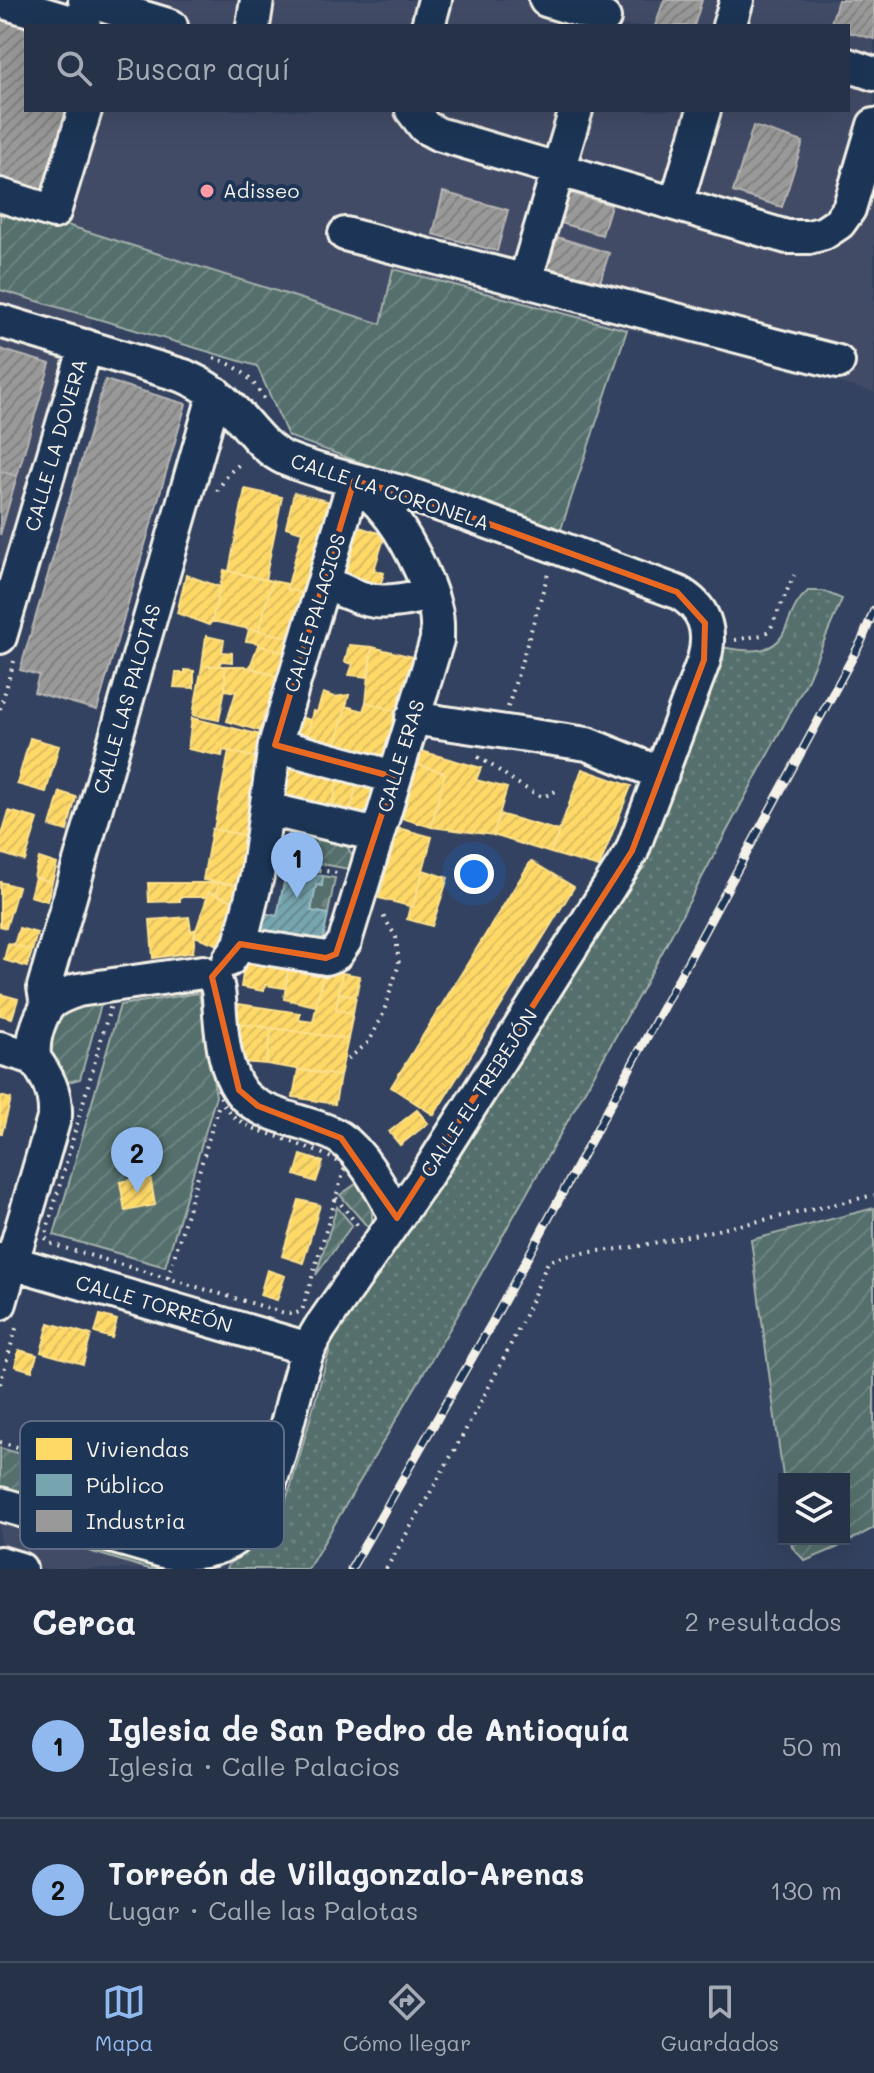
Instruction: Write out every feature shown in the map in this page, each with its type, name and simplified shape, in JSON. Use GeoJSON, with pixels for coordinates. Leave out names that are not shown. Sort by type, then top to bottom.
{"type":"FeatureCollection","features":[{"type":"Feature","properties":{"kind":"street"},"geometry":{"type":"LineString","coordinates":[[85,0],[164,24]]}},
{"type":"Feature","properties":{"kind":"street"},"geometry":{"type":"LineString","coordinates":[[253,24],[257,0]]}},
{"type":"Feature","properties":{"kind":"street"},"geometry":{"type":"LineString","coordinates":[[429,24],[435,0]]}},
{"type":"Feature","properties":{"kind":"street"},"geometry":{"type":"LineString","coordinates":[[546,0],[605,15]]}},
{"type":"Feature","properties":{"kind":"street"},"geometry":{"type":"LineString","coordinates":[[730,24],[737,0]]}},
{"type":"Feature","properties":{"kind":"street"},"geometry":{"type":"LineString","coordinates":[[0,1],[77,24]]}},
{"type":"Feature","properties":{"kind":"street"},"geometry":{"type":"LineString","coordinates":[[850,66],[874,74]]}},
{"type":"Feature","properties":{"kind":"street"},"geometry":{"type":"LineString","coordinates":[[0,195],[54,212],[84,112]]}},
{"type":"Feature","properties":{"kind":"street"},"geometry":{"type":"LineString","coordinates":[[414,112],[425,127],[438,134],[787,237],[824,233],[839,223],[849,209],[874,125]]}},
{"type":"Feature","properties":{"kind":"street"},"geometry":{"type":"LineString","coordinates":[[525,281],[575,112]]}},
{"type":"Feature","properties":{"kind":"street"},"geometry":{"type":"LineString","coordinates":[[676,204],[703,112]]}},
{"type":"Feature","properties":{"kind":"street"},"geometry":{"type":"LineString","coordinates":[[345,234],[838,362]]}},
{"type":"Feature","properties":{"kind":"street","name":"CALLE LA CORONELA"},"geometry":{"type":"LineString","coordinates":[[0,321],[184,376],[215,393],[271,450],[285,458],[412,496],[677,592],[686,597],[705,627]]}},
{"type":"Feature","properties":{"kind":"street","name":"CALLE LA DOVERA"},"geometry":{"type":"LineString","coordinates":[[9,642],[86,346]]}},
{"type":"Feature","properties":{"kind":"street","name":"CALLE LAS PALOTAS"},"geometry":{"type":"LineString","coordinates":[[34,1058],[34,1039],[47,1005],[44,987],[215,393]]}},
{"type":"Feature","properties":{"kind":"street","name":"CALLE ERAS"},"geometry":{"type":"LineString","coordinates":[[240,944],[326,958],[336,954],[345,941],[348,883],[377,835],[437,640],[438,626],[428,589],[395,522],[354,481]]}},
{"type":"Feature","properties":{"kind":"street","name":"CALLE PALACIOS"},"geometry":{"type":"LineString","coordinates":[[212,977],[230,960],[240,944],[257,876],[275,745],[354,481]]}},
{"type":"Feature","properties":{"kind":"street"},"geometry":{"type":"LineString","coordinates":[[335,587],[358,599],[391,602],[417,597]]}},
{"type":"Feature","properties":{"kind":"street","name":"CALLE EL TREBEJÓN"},"geometry":{"type":"LineString","coordinates":[[284,1431],[309,1349],[320,1328],[434,1163],[632,851],[704,660],[705,627]]}},
{"type":"Feature","properties":{"kind":"street"},"geometry":{"type":"LineString","coordinates":[[412,718],[587,744],[662,774]]}},
{"type":"Feature","properties":{"kind":"street"},"geometry":{"type":"LineString","coordinates":[[275,745],[394,777]]}},
{"type":"Feature","properties":{"kind":"street"},"geometry":{"type":"LineString","coordinates":[[267,809],[377,835]]}},
{"type":"Feature","properties":{"kind":"street"},"geometry":{"type":"LineString","coordinates":[[47,1005],[58,997],[78,990],[203,972],[212,977],[218,986],[228,1064],[239,1090],[248,1101],[258,1106],[341,1138],[363,1162],[397,1218]]}},
{"type":"Feature","properties":{"kind":"street"},"geometry":{"type":"LineString","coordinates":[[0,1048],[34,1058],[55,1097],[55,1115],[6,1261],[10,1310]]}},
{"type":"Feature","properties":{"kind":"street","name":"CALLE TORREÓN"},"geometry":{"type":"LineString","coordinates":[[6,1261],[309,1349]]}},
{"type":"Feature","properties":{"kind":"street"},"geometry":{"type":"LineString","coordinates":[[0,1504],[20,1510]]}},
{"type":"Feature","properties":{"kind":"street","name":"CALLE EL TREBEJÓN"},"geometry":{"type":"LineString","coordinates":[[156,1549],[190,1554],[214,1549]]}},
{"type":"Feature","properties":{"kind":"street"},"geometry":{"type":"LineString","coordinates":[[0,1563],[20,1569]]}},
{"type":"Feature","properties":{"kind":"path"},"geometry":{"type":"LineString","coordinates":[[227,362],[254,383],[270,412]]}},
{"type":"Feature","properties":{"kind":"path"},"geometry":{"type":"LineString","coordinates":[[212,498],[229,473],[246,459]]}},
{"type":"Feature","properties":{"kind":"path"},"geometry":{"type":"LineString","coordinates":[[508,707],[551,565]]}},
{"type":"Feature","properties":{"kind":"path"},"geometry":{"type":"LineString","coordinates":[[705,627],[738,641],[762,635],[770,630],[794,575]]}},
{"type":"Feature","properties":{"kind":"path"},"geometry":{"type":"LineString","coordinates":[[0,709],[9,642]]}},
{"type":"Feature","properties":{"kind":"path"},"geometry":{"type":"LineString","coordinates":[[474,755],[523,788],[543,797],[560,789]]}},
{"type":"Feature","properties":{"kind":"path"},"geometry":{"type":"LineString","coordinates":[[284,863],[348,883],[382,914],[396,937],[399,964],[383,1014],[369,1042],[348,1059]]}},
{"type":"Feature","properties":{"kind":"path"},"geometry":{"type":"LineString","coordinates":[[196,989],[200,991],[221,1099],[226,1109],[246,1125],[333,1158],[347,1167],[336,1198],[302,1311],[292,1315],[49,1243],[45,1237],[112,1001],[196,989]]}},
{"type":"Feature","properties":{"kind":"path"},"geometry":{"type":"LineString","coordinates":[[168,1278],[221,1099]]}},
{"type":"Feature","properties":{"kind":"path"},"geometry":{"type":"LineString","coordinates":[[386,1569],[492,1379],[548,1262],[563,1256],[633,1247],[803,1213],[874,1195]]}},
{"type":"Feature","properties":{"kind":"path"},"geometry":{"type":"LineString","coordinates":[[336,1198],[364,1232]]}},
{"type":"Feature","properties":{"kind":"path"},"geometry":{"type":"LineString","coordinates":[[0,1384],[10,1310]]}},
{"type":"Feature","properties":{"kind":"path"},"geometry":{"type":"LineString","coordinates":[[0,1442],[20,1448]]}},
{"type":"Feature","properties":{"kind":"highlighted area"},"geometry":{"type":"Polygon","coordinates":[[[354,481],[412,496],[677,592],[705,623],[704,660],[632,851],[397,1218],[341,1138],[258,1106],[239,1090],[212,977],[240,944],[326,958],[336,954],[394,777],[275,745],[354,481]]]}},
{"type":"Feature","properties":{"kind":"shaded area","name":"Adisseo"},"geometry":{"type":"Polygon","coordinates":[[[0,0],[874,0],[874,392],[394,269],[382,325],[110,239],[86,346],[0,637],[0,0]]]}},
{"type":"Feature","properties":{"kind":"shaded area"},"geometry":{"type":"Polygon","coordinates":[[[0,1504],[20,1510],[20,1549],[157,1549],[219,1569],[0,1569],[0,1504]]]}},
{"type":"Feature","properties":{"kind":"green space"},"geometry":{"type":"Polygon","coordinates":[[[0,204],[381,324],[393,269],[627,330],[559,535],[288,436],[257,366],[0,290],[0,204]]]}},
{"type":"Feature","properties":{"kind":"green space"},"geometry":{"type":"Polygon","coordinates":[[[808,591],[823,591],[842,599],[806,683],[643,988],[456,1318],[308,1569],[227,1569],[228,1565],[251,1549],[284,1549],[284,1504],[333,1338],[468,1138],[722,647],[758,650],[774,645],[808,591]]]}},
{"type":"Feature","properties":{"kind":"green space"},"geometry":{"type":"Polygon","coordinates":[[[291,833],[347,846],[352,855],[349,869],[285,857],[286,851],[279,849],[280,842],[291,833]]]}},
{"type":"Feature","properties":{"kind":"green space"},"geometry":{"type":"Polygon","coordinates":[[[323,876],[335,878],[328,914],[311,911],[316,885],[321,885],[323,876]]]}},
{"type":"Feature","properties":{"kind":"green space"},"geometry":{"type":"Polygon","coordinates":[[[199,993],[216,1096],[165,1267],[54,1235],[120,1005],[199,993]]]}},
{"type":"Feature","properties":{"kind":"green space"},"geometry":{"type":"Polygon","coordinates":[[[102,1001],[80,1079],[60,1084],[49,1053],[50,1036],[58,1018],[65,1006],[102,1001]]]}},
{"type":"Feature","properties":{"kind":"green space"},"geometry":{"type":"Polygon","coordinates":[[[363,1179],[372,1201],[372,1232],[340,1195],[363,1179]]]}},
{"type":"Feature","properties":{"kind":"green space"},"geometry":{"type":"Polygon","coordinates":[[[337,1207],[352,1225],[316,1275],[337,1207]]]}},
{"type":"Feature","properties":{"kind":"green space"},"geometry":{"type":"Polygon","coordinates":[[[874,1208],[874,1528],[850,1541],[850,1473],[783,1473],[751,1240],[874,1208]]]}},
{"type":"Feature","properties":{"kind":"green space"},"geometry":{"type":"Polygon","coordinates":[[[0,1448],[20,1454],[20,1495],[0,1489],[0,1448]]]}},
{"type":"Feature","properties":{"kind":"green space"},"geometry":{"type":"Polygon","coordinates":[[[792,1545],[842,1545],[805,1561],[792,1545]]]}},
{"type":"Feature","properties":{"kind":"green space"},"geometry":{"type":"Polygon","coordinates":[[[82,1549],[111,1549],[186,1569],[149,1569],[82,1549]]]}},
{"type":"Feature","properties":{"kind":"building: Viviendas"},"geometry":{"type":"Polygon","coordinates":[[[245,489],[282,497],[265,580],[229,571],[245,489]]]}},
{"type":"Feature","properties":{"kind":"building: Viviendas"},"geometry":{"type":"Polygon","coordinates":[[[294,493],[335,503],[310,595],[287,589],[302,532],[286,527],[294,493]]]}},
{"type":"Feature","properties":{"kind":"building: Viviendas"},"geometry":{"type":"Polygon","coordinates":[[[359,527],[385,535],[374,570],[384,573],[377,595],[341,584],[359,527]]]}},
{"type":"Feature","properties":{"kind":"building: Viviendas"},"geometry":{"type":"Polygon","coordinates":[[[224,570],[272,581],[259,631],[212,621],[224,570]]]}},
{"type":"Feature","properties":{"kind":"building: Viviendas"},"geometry":{"type":"Polygon","coordinates":[[[186,575],[220,587],[209,625],[177,613],[186,575]]]}},
{"type":"Feature","properties":{"kind":"building: Viviendas"},"geometry":{"type":"Polygon","coordinates":[[[272,581],[288,584],[287,589],[310,595],[298,639],[259,631],[272,581]]]}},
{"type":"Feature","properties":{"kind":"building: Viviendas"},"geometry":{"type":"Polygon","coordinates":[[[249,629],[298,639],[293,655],[246,641],[249,629]]]}},
{"type":"Feature","properties":{"kind":"building: Viviendas"},"geometry":{"type":"Polygon","coordinates":[[[206,636],[224,640],[222,652],[232,653],[232,662],[221,661],[219,666],[202,666],[206,636]]]}},
{"type":"Feature","properties":{"kind":"building: Viviendas"},"geometry":{"type":"Polygon","coordinates":[[[258,645],[293,655],[286,679],[250,667],[258,645]]]}},
{"type":"Feature","properties":{"kind":"building: Viviendas"},"geometry":{"type":"Polygon","coordinates":[[[349,645],[372,647],[367,677],[349,675],[353,664],[345,662],[349,645]]]}},
{"type":"Feature","properties":{"kind":"building: Viviendas"},"geometry":{"type":"Polygon","coordinates":[[[372,647],[413,657],[399,712],[366,702],[372,647]]]}},
{"type":"Feature","properties":{"kind":"building: Viviendas"},"geometry":{"type":"Polygon","coordinates":[[[202,666],[225,666],[225,689],[219,720],[193,715],[202,666]]]}},
{"type":"Feature","properties":{"kind":"building: Viviendas"},"geometry":{"type":"Polygon","coordinates":[[[225,666],[244,666],[286,679],[270,734],[227,721],[236,692],[225,690],[225,666]]]}},
{"type":"Feature","properties":{"kind":"building: Viviendas"},"geometry":{"type":"Polygon","coordinates":[[[185,670],[194,671],[194,688],[174,687],[176,673],[185,673],[185,670]]]}},
{"type":"Feature","properties":{"kind":"building: Viviendas"},"geometry":{"type":"Polygon","coordinates":[[[323,693],[334,697],[349,695],[334,751],[305,742],[313,711],[317,712],[323,693]]]}},
{"type":"Feature","properties":{"kind":"building: Viviendas"},"geometry":{"type":"Polygon","coordinates":[[[366,702],[399,712],[384,760],[334,751],[346,706],[363,711],[366,702]]]}},
{"type":"Feature","properties":{"kind":"building: Viviendas"},"geometry":{"type":"Polygon","coordinates":[[[291,715],[311,720],[305,742],[285,736],[291,715]]]}},
{"type":"Feature","properties":{"kind":"building: Viviendas"},"geometry":{"type":"Polygon","coordinates":[[[192,718],[269,737],[265,760],[223,750],[222,756],[188,749],[192,718]]]}},
{"type":"Feature","properties":{"kind":"building: Viviendas"},"geometry":{"type":"Polygon","coordinates":[[[30,738],[59,746],[46,792],[17,784],[30,738]]]}},
{"type":"Feature","properties":{"kind":"building: Viviendas"},"geometry":{"type":"Polygon","coordinates":[[[229,751],[265,760],[254,837],[214,829],[229,751]]]}},
{"type":"Feature","properties":{"kind":"building: Viviendas"},"geometry":{"type":"Polygon","coordinates":[[[421,751],[481,768],[476,780],[507,788],[493,835],[431,827],[445,773],[416,764],[421,751]]]}},
{"type":"Feature","properties":{"kind":"building: Viviendas"},"geometry":{"type":"Polygon","coordinates":[[[290,763],[339,775],[331,812],[282,800],[290,763]]]}},
{"type":"Feature","properties":{"kind":"building: Viviendas"},"geometry":{"type":"Polygon","coordinates":[[[416,764],[445,773],[431,827],[402,818],[416,764]]]}},
{"type":"Feature","properties":{"kind":"building: Viviendas"},"geometry":{"type":"Polygon","coordinates":[[[582,769],[631,786],[599,867],[551,853],[582,769]]]}},
{"type":"Feature","properties":{"kind":"building: Viviendas"},"geometry":{"type":"Polygon","coordinates":[[[339,775],[358,779],[349,816],[331,812],[339,775]]]}},
{"type":"Feature","properties":{"kind":"building: Viviendas"},"geometry":{"type":"Polygon","coordinates":[[[358,779],[374,783],[364,820],[349,816],[358,779]]]}},
{"type":"Feature","properties":{"kind":"building: Viviendas"},"geometry":{"type":"Polygon","coordinates":[[[60,792],[76,797],[67,831],[50,826],[60,792]]]}},
{"type":"Feature","properties":{"kind":"building: Viviendas"},"geometry":{"type":"Polygon","coordinates":[[[9,811],[38,819],[25,861],[0,853],[0,841],[9,811]]]}},
{"type":"Feature","properties":{"kind":"building: Viviendas"},"geometry":{"type":"Polygon","coordinates":[[[499,814],[559,831],[551,853],[493,835],[499,814]]]}},
{"type":"Feature","properties":{"kind":"building: Viviendas"},"geometry":{"type":"Polygon","coordinates":[[[398,828],[432,837],[413,907],[379,898],[398,828]]]}},
{"type":"Feature","properties":{"kind":"building: Viviendas"},"geometry":{"type":"Polygon","coordinates":[[[212,829],[254,837],[246,886],[203,880],[212,829]]]}},
{"type":"Feature","properties":{"kind":"building: Viviendas"},"geometry":{"type":"Polygon","coordinates":[[[39,858],[57,864],[52,882],[34,877],[39,858]]]}},
{"type":"Feature","properties":{"kind":"building: Viviendas"},"geometry":{"type":"Polygon","coordinates":[[[531,861],[574,887],[434,1115],[391,1087],[531,861]]]}},
{"type":"Feature","properties":{"kind":"building: Viviendas"},"geometry":{"type":"Polygon","coordinates":[[[423,870],[448,878],[432,926],[407,919],[423,870]]]}},
{"type":"Feature","properties":{"kind":"building: Viviendas"},"geometry":{"type":"Polygon","coordinates":[[[35,877],[52,882],[47,901],[30,896],[35,877]]]}},
{"type":"Feature","properties":{"kind":"building: Viviendas"},"geometry":{"type":"Polygon","coordinates":[[[0,882],[18,887],[6,928],[0,926],[0,882]]]}},
{"type":"Feature","properties":{"kind":"building: Viviendas"},"geometry":{"type":"Polygon","coordinates":[[[148,883],[219,883],[216,895],[209,892],[207,897],[149,902],[148,883]]]}},
{"type":"Feature","properties":{"kind":"building: Viviendas"},"geometry":{"type":"Polygon","coordinates":[[[219,883],[246,886],[240,903],[216,895],[219,883]]]}},
{"type":"Feature","properties":{"kind":"building: Viviendas"},"geometry":{"type":"Polygon","coordinates":[[[209,892],[240,903],[224,947],[194,936],[209,892]]]}},
{"type":"Feature","properties":{"kind":"building: Viviendas"},"geometry":{"type":"Polygon","coordinates":[[[189,917],[191,931],[196,929],[193,952],[153,958],[150,920],[189,917]]]}},
{"type":"Feature","properties":{"kind":"building: Viviendas"},"geometry":{"type":"Polygon","coordinates":[[[19,928],[37,933],[32,951],[14,945],[19,928]]]}},
{"type":"Feature","properties":{"kind":"building: Viviendas"},"geometry":{"type":"Polygon","coordinates":[[[8,943],[32,951],[27,967],[4,960],[8,943]]]}},
{"type":"Feature","properties":{"kind":"building: Viviendas"},"geometry":{"type":"Polygon","coordinates":[[[246,955],[289,964],[285,988],[265,985],[264,991],[241,987],[246,955]]]}},
{"type":"Feature","properties":{"kind":"building: Viviendas"},"geometry":{"type":"Polygon","coordinates":[[[289,964],[324,970],[316,1006],[284,999],[289,964]]]}},
{"type":"Feature","properties":{"kind":"building: Viviendas"},"geometry":{"type":"Polygon","coordinates":[[[324,970],[342,973],[336,1010],[353,1013],[348,1039],[236,1023],[238,1004],[300,1013],[299,1020],[313,1022],[324,970]]]}},
{"type":"Feature","properties":{"kind":"building: Viviendas"},"geometry":{"type":"Polygon","coordinates":[[[342,973],[360,976],[356,996],[339,993],[342,973]]]}},
{"type":"Feature","properties":{"kind":"building: Viviendas"},"geometry":{"type":"Polygon","coordinates":[[[339,993],[356,996],[353,1013],[336,1010],[339,993]]]}},
{"type":"Feature","properties":{"kind":"building: Viviendas"},"geometry":{"type":"Polygon","coordinates":[[[0,994],[18,999],[12,1018],[0,1015],[0,994]]]}},
{"type":"Feature","properties":{"kind":"building: Viviendas"},"geometry":{"type":"Polygon","coordinates":[[[236,1023],[272,1028],[266,1064],[242,1062],[236,1023]]]}},
{"type":"Feature","properties":{"kind":"building: Viviendas"},"geometry":{"type":"Polygon","coordinates":[[[272,1028],[348,1039],[340,1076],[266,1064],[272,1028]]]}},
{"type":"Feature","properties":{"kind":"building: Viviendas"},"geometry":{"type":"Polygon","coordinates":[[[298,1070],[340,1076],[335,1104],[293,1097],[298,1070]]]}},
{"type":"Feature","properties":{"kind":"building: Viviendas"},"geometry":{"type":"Polygon","coordinates":[[[0,1096],[11,1099],[2,1133],[0,1133],[0,1096]]]}},
{"type":"Feature","properties":{"kind":"building: Viviendas"},"geometry":{"type":"Polygon","coordinates":[[[417,1110],[428,1123],[400,1145],[389,1132],[417,1110]]]}},
{"type":"Feature","properties":{"kind":"building: Viviendas"},"geometry":{"type":"Polygon","coordinates":[[[301,1155],[323,1162],[316,1182],[295,1175],[301,1155]]]}},
{"type":"Feature","properties":{"kind":"building: Viviendas"},"geometry":{"type":"Polygon","coordinates":[[[150,1176],[155,1205],[125,1211],[120,1182],[150,1176]]]}},
{"type":"Feature","properties":{"kind":"building: Viviendas"},"geometry":{"type":"Polygon","coordinates":[[[299,1200],[320,1205],[303,1263],[282,1256],[299,1200]]]}},
{"type":"Feature","properties":{"kind":"building: Viviendas"},"geometry":{"type":"Polygon","coordinates":[[[267,1270],[285,1276],[277,1300],[260,1295],[267,1270]]]}},
{"type":"Feature","properties":{"kind":"building: Viviendas"},"geometry":{"type":"Polygon","coordinates":[[[100,1315],[117,1320],[112,1338],[95,1333],[100,1315]]]}},
{"type":"Feature","properties":{"kind":"building: Viviendas"},"geometry":{"type":"Polygon","coordinates":[[[49,1323],[91,1335],[83,1364],[41,1352],[49,1323]]]}},
{"type":"Feature","properties":{"kind":"building: Viviendas"},"geometry":{"type":"Polygon","coordinates":[[[19,1350],[37,1355],[32,1371],[15,1366],[19,1350]]]}},
{"type":"Feature","properties":{"kind":"building: Público"},"geometry":{"type":"Polygon","coordinates":[[[287,868],[323,876],[322,886],[316,885],[311,911],[328,914],[322,945],[255,933],[260,912],[277,916],[287,868]]]}},
{"type":"Feature","properties":{"kind":"building: Industria"},"geometry":{"type":"Polygon","coordinates":[[[664,0],[702,0],[695,24],[656,24],[664,0]]]}},
{"type":"Feature","properties":{"kind":"building: Industria"},"geometry":{"type":"Polygon","coordinates":[[[838,0],[874,0],[874,39],[850,33],[850,24],[831,24],[838,0]]]}},
{"type":"Feature","properties":{"kind":"building: Industria"},"geometry":{"type":"Polygon","coordinates":[[[0,13],[34,24],[24,24],[24,112],[69,112],[42,199],[0,186],[0,13]]]}},
{"type":"Feature","properties":{"kind":"building: Industria"},"geometry":{"type":"Polygon","coordinates":[[[753,126],[803,142],[782,207],[733,192],[753,126]]]}},
{"type":"Feature","properties":{"kind":"building: Industria"},"geometry":{"type":"Polygon","coordinates":[[[443,192],[508,210],[497,251],[433,234],[443,192]]]}},
{"type":"Feature","properties":{"kind":"building: Industria"},"geometry":{"type":"Polygon","coordinates":[[[569,193],[611,205],[602,235],[561,223],[569,193]]]}},
{"type":"Feature","properties":{"kind":"building: Industria"},"geometry":{"type":"Polygon","coordinates":[[[557,237],[609,253],[600,282],[548,268],[557,237]]]}},
{"type":"Feature","properties":{"kind":"building: Industria"},"geometry":{"type":"Polygon","coordinates":[[[0,349],[50,364],[17,476],[0,471],[0,349]]]}},
{"type":"Feature","properties":{"kind":"building: Industria"},"geometry":{"type":"Polygon","coordinates":[[[105,380],[186,404],[97,710],[34,692],[39,675],[20,670],[105,380]]]}},
{"type":"Feature","properties":{"kind":"building: Industria"},"geometry":{"type":"Polygon","coordinates":[[[0,471],[17,476],[0,535],[0,471]]]}},
{"type":"Feature","properties":{"kind":"railway"},"geometry":{"type":"LineString","coordinates":[[351,1569],[492,1323],[862,640],[874,610]]}},
{"type":"Feature","properties":{"kind":"place","name":"Adisseo"},"geometry":{"type":"Point","coordinates":[207,191]}},
{"type":"Feature","properties":{"kind":"place","name":"Iglesia de San Pedro de Antioquía"},"geometry":{"type":"Point","coordinates":[297,898]}},
{"type":"Feature","properties":{"kind":"place","name":"Torreón de Villagonzalo-Arenas"},"geometry":{"type":"Point","coordinates":[137,1193]}}]}
